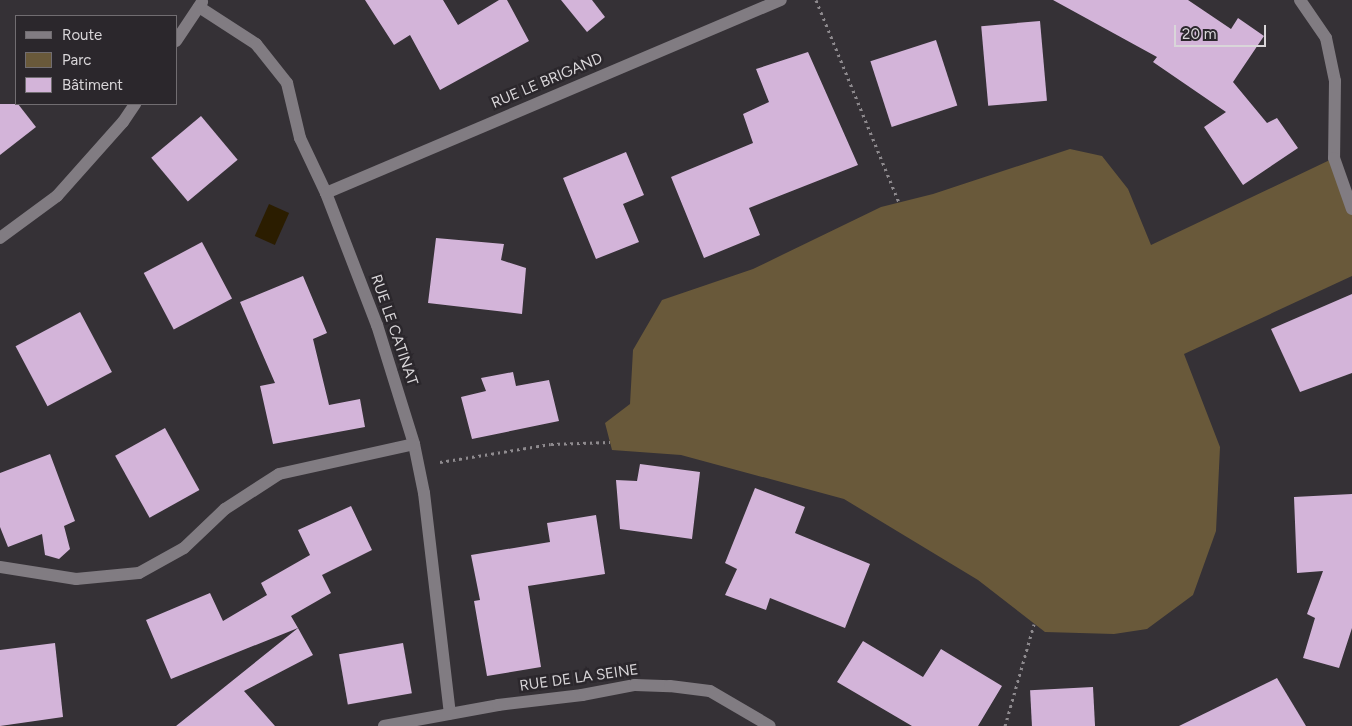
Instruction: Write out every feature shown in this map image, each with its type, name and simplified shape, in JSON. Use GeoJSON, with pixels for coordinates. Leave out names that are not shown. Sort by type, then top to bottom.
{"type":"FeatureCollection","features":[{"type":"Feature","properties":{"kind":"street","name":"RUE LE BRIGAND"},"geometry":{"type":"LineString","coordinates":[[326,193],[781,0]]}},
{"type":"Feature","properties":{"kind":"street"},"geometry":{"type":"LineString","coordinates":[[1300,0],[1326,38],[1335,81],[1334,158],[1352,209]]}},
{"type":"Feature","properties":{"kind":"street","name":"RUE LE CATINAT"},"geometry":{"type":"LineString","coordinates":[[201,3],[256,44],[287,83],[300,138],[326,193],[377,325],[419,466],[424,493],[450,713]]}},
{"type":"Feature","properties":{"kind":"street"},"geometry":{"type":"LineString","coordinates":[[178,38],[201,3]]}},
{"type":"Feature","properties":{"kind":"street"},"geometry":{"type":"LineString","coordinates":[[0,238],[57,196],[122,122],[134,105]]}},
{"type":"Feature","properties":{"kind":"street"},"geometry":{"type":"LineString","coordinates":[[0,567],[76,579],[138,573],[184,548],[225,509],[278,474],[414,444]]}},
{"type":"Feature","properties":{"kind":"street","name":"RUE DE LA SEINE"},"geometry":{"type":"LineString","coordinates":[[384,726],[450,713],[582,695],[634,685],[670,686],[710,692],[770,726]]}},
{"type":"Feature","properties":{"kind":"path"},"geometry":{"type":"LineString","coordinates":[[816,0],[899,202]]}},
{"type":"Feature","properties":{"kind":"path"},"geometry":{"type":"LineString","coordinates":[[419,466],[551,444],[610,442]]}},
{"type":"Feature","properties":{"kind":"path"},"geometry":{"type":"LineString","coordinates":[[1005,726],[1034,624]]}},
{"type":"Feature","properties":{"kind":"green space"},"geometry":{"type":"Polygon","coordinates":[[[1070,149],[1102,156],[1128,189],[1151,245],[1334,158],[1352,209],[1352,276],[1184,354],[1220,447],[1216,531],[1193,595],[1147,629],[1114,634],[1045,632],[978,580],[844,499],[681,455],[612,450],[605,423],[630,404],[633,350],[662,300],[753,269],[881,207],[933,194],[1070,149]]]}},
{"type":"Feature","properties":{"kind":"shaded area"},"geometry":{"type":"Polygon","coordinates":[[[269,204],[289,213],[275,245],[255,236],[269,204]]]}},
{"type":"Feature","properties":{"kind":"building"},"geometry":{"type":"Polygon","coordinates":[[[365,0],[443,0],[458,25],[499,0],[507,0],[529,41],[440,90],[410,35],[394,45],[365,0]]]}},
{"type":"Feature","properties":{"kind":"building"},"geometry":{"type":"Polygon","coordinates":[[[561,0],[592,0],[605,17],[587,32],[561,0]]]}},
{"type":"Feature","properties":{"kind":"building"},"geometry":{"type":"Polygon","coordinates":[[[1053,0],[1188,0],[1231,29],[1238,18],[1264,36],[1233,82],[1267,123],[1277,118],[1298,148],[1243,185],[1204,127],[1226,112],[1153,62],[1157,57],[1053,0]]]}},
{"type":"Feature","properties":{"kind":"building"},"geometry":{"type":"Polygon","coordinates":[[[1040,21],[1047,101],[988,106],[981,26],[1040,21]]]}},
{"type":"Feature","properties":{"kind":"building"},"geometry":{"type":"Polygon","coordinates":[[[936,40],[957,106],[892,127],[870,61],[936,40]]]}},
{"type":"Feature","properties":{"kind":"building"},"geometry":{"type":"Polygon","coordinates":[[[808,52],[858,165],[749,208],[760,235],[704,258],[671,177],[753,143],[743,114],[769,102],[756,69],[808,52]]]}},
{"type":"Feature","properties":{"kind":"building"},"geometry":{"type":"Polygon","coordinates":[[[0,104],[19,105],[36,127],[0,155],[0,104]]]}},
{"type":"Feature","properties":{"kind":"building"},"geometry":{"type":"Polygon","coordinates":[[[201,116],[238,160],[188,201],[151,158],[201,116]]]}},
{"type":"Feature","properties":{"kind":"building"},"geometry":{"type":"Polygon","coordinates":[[[626,152],[644,195],[623,204],[639,242],[596,259],[563,178],[626,152]]]}},
{"type":"Feature","properties":{"kind":"building"},"geometry":{"type":"Polygon","coordinates":[[[436,238],[504,244],[501,260],[526,268],[522,314],[428,303],[436,238]]]}},
{"type":"Feature","properties":{"kind":"building"},"geometry":{"type":"Polygon","coordinates":[[[202,242],[232,299],[174,329],[144,273],[202,242]]]}},
{"type":"Feature","properties":{"kind":"building"},"geometry":{"type":"Polygon","coordinates":[[[303,276],[327,333],[313,339],[329,405],[360,399],[365,427],[273,444],[260,386],[275,383],[240,302],[303,276]]]}},
{"type":"Feature","properties":{"kind":"building"},"geometry":{"type":"Polygon","coordinates":[[[1352,294],[1352,373],[1300,392],[1271,329],[1352,294]]]}},
{"type":"Feature","properties":{"kind":"building"},"geometry":{"type":"Polygon","coordinates":[[[80,312],[112,372],[47,406],[16,346],[80,312]]]}},
{"type":"Feature","properties":{"kind":"building"},"geometry":{"type":"Polygon","coordinates":[[[513,372],[516,386],[549,380],[559,421],[472,439],[461,397],[486,391],[481,378],[513,372]]]}},
{"type":"Feature","properties":{"kind":"building"},"geometry":{"type":"Polygon","coordinates":[[[165,428],[199,490],[150,518],[115,456],[165,428]]]}},
{"type":"Feature","properties":{"kind":"building"},"geometry":{"type":"Polygon","coordinates":[[[50,454],[75,521],[64,526],[70,549],[59,559],[45,555],[42,534],[8,547],[0,527],[0,473],[50,454]]]}},
{"type":"Feature","properties":{"kind":"building"},"geometry":{"type":"Polygon","coordinates":[[[640,464],[700,472],[692,539],[620,529],[616,480],[637,481],[640,464]]]}},
{"type":"Feature","properties":{"kind":"building"},"geometry":{"type":"Polygon","coordinates":[[[755,488],[805,507],[795,533],[870,564],[845,628],[770,598],[766,610],[725,595],[737,569],[725,563],[755,488]]]}},
{"type":"Feature","properties":{"kind":"building"},"geometry":{"type":"Polygon","coordinates":[[[1352,494],[1352,628],[1339,668],[1303,658],[1315,618],[1307,614],[1323,571],[1297,573],[1294,497],[1352,494]]]}},
{"type":"Feature","properties":{"kind":"building"},"geometry":{"type":"Polygon","coordinates":[[[351,506],[372,550],[322,575],[331,593],[291,616],[298,628],[171,679],[146,620],[210,593],[223,621],[267,595],[261,583],[310,555],[298,530],[351,506]]]}},
{"type":"Feature","properties":{"kind":"building"},"geometry":{"type":"Polygon","coordinates":[[[596,515],[605,574],[528,586],[541,667],[487,676],[474,601],[480,600],[471,555],[550,542],[547,523],[596,515]]]}},
{"type":"Feature","properties":{"kind":"building"},"geometry":{"type":"Polygon","coordinates":[[[298,628],[313,655],[244,691],[275,726],[176,726],[298,628]]]}},
{"type":"Feature","properties":{"kind":"building"},"geometry":{"type":"Polygon","coordinates":[[[863,641],[923,677],[941,649],[1002,686],[978,726],[912,726],[837,682],[863,641]]]}},
{"type":"Feature","properties":{"kind":"building"},"geometry":{"type":"Polygon","coordinates":[[[55,643],[63,717],[0,726],[0,650],[55,643]]]}},
{"type":"Feature","properties":{"kind":"building"},"geometry":{"type":"Polygon","coordinates":[[[403,643],[412,693],[348,705],[339,654],[403,643]]]}},
{"type":"Feature","properties":{"kind":"building"},"geometry":{"type":"Polygon","coordinates":[[[1277,678],[1306,726],[1179,726],[1277,678]]]}},
{"type":"Feature","properties":{"kind":"building"},"geometry":{"type":"Polygon","coordinates":[[[1093,687],[1095,726],[1032,726],[1030,690],[1093,687]]]}}]}
